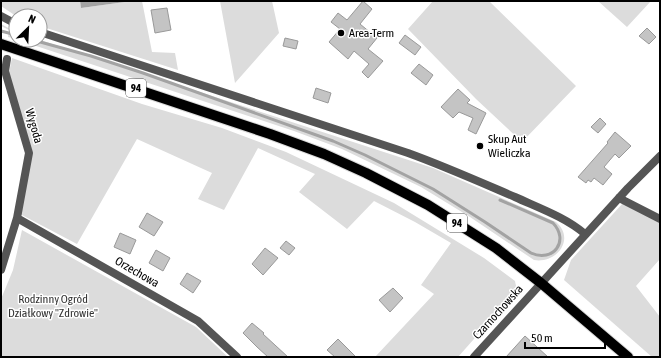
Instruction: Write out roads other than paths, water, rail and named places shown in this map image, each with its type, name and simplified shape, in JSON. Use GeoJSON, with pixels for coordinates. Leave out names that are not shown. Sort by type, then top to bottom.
{"type":"FeatureCollection","features":[{"type":"Feature","properties":{"kind":"main road","name":"94"},"geometry":{"type":"LineString","coordinates":[[1,44],[263,131],[366,172],[428,205],[496,248],[541,283],[628,357]]}},
{"type":"Feature","properties":{"kind":"street"},"geometry":{"type":"LineString","coordinates":[[48,35],[358,136],[450,169],[561,218],[585,234]]}},
{"type":"Feature","properties":{"kind":"street","name":"Wygoda"},"geometry":{"type":"LineString","coordinates":[[1,270],[14,233],[29,153],[5,71],[7,59]]}},
{"type":"Feature","properties":{"kind":"street","name":"Czarnochowska"},"geometry":{"type":"LineString","coordinates":[[474,357],[585,234],[660,156]]}},
{"type":"Feature","properties":{"kind":"street"},"geometry":{"type":"LineString","coordinates":[[619,198],[660,219]]}},
{"type":"Feature","properties":{"kind":"street","name":"Orzechowa"},"geometry":{"type":"LineString","coordinates":[[17,218],[198,321],[237,357]]}},
{"type":"Feature","properties":{"kind":"waterway"},"geometry":{"type":"LineString","coordinates":[[1,31],[8,33]]}},
{"type":"Feature","properties":{"kind":"waterway"},"geometry":{"type":"LineString","coordinates":[[48,44],[143,73],[333,141],[365,155],[433,189],[531,253],[546,255],[552,253],[557,248],[560,237],[558,230],[553,223],[500,200]]}},
{"type":"Feature","properties":{"kind":"place","name":"Area-Term"},"geometry":{"type":"Point","coordinates":[341,33]}},
{"type":"Feature","properties":{"kind":"place","name":"Skup Aut Wieliczka"},"geometry":{"type":"Point","coordinates":[480,146]}},
{"type":"Feature","properties":{"kind":"park label","name":"Rodzinny Ogród Działkowy \"Zdrowie\""},"geometry":{"type":"Point","coordinates":[53,306]}}]}
